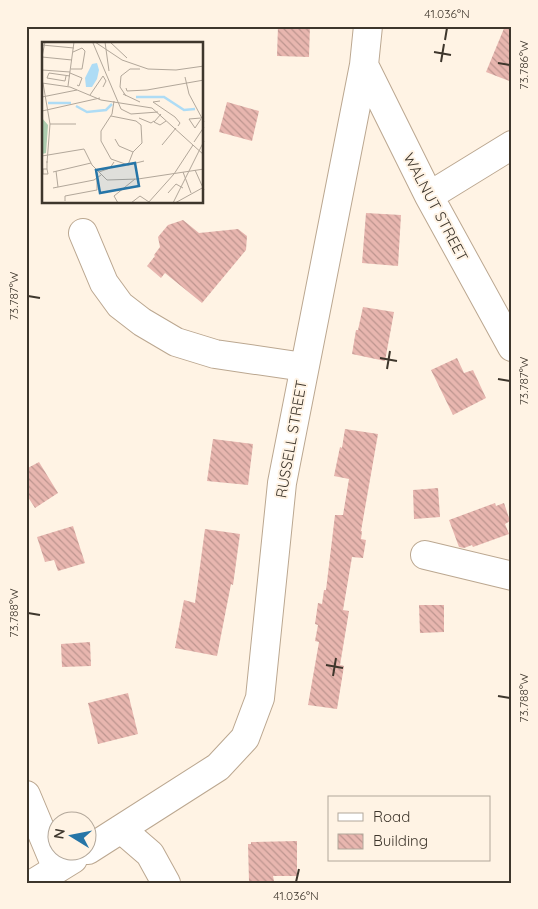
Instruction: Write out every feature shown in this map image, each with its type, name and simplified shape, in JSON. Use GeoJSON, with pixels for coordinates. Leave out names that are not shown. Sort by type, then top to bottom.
{"type":"FeatureCollection","features":[{"type":"Feature","properties":{"kind":"street","name":"RUSSELL STREET"},"geometry":{"type":"LineString","coordinates":[[98,843],[218,767],[245,738],[260,698],[282,483],[364,65],[368,26]]}},
{"type":"Feature","properties":{"kind":"street","name":"WALNUT STREET"},"geometry":{"type":"LineString","coordinates":[[364,65],[429,196],[512,347]]}},
{"type":"Feature","properties":{"kind":"street"},"geometry":{"type":"LineString","coordinates":[[429,196],[512,145]]}},
{"type":"Feature","properties":{"kind":"street"},"geometry":{"type":"LineString","coordinates":[[83,233],[104,283],[120,305],[142,322],[176,342],[215,354],[304,367]]}},
{"type":"Feature","properties":{"kind":"street"},"geometry":{"type":"LineString","coordinates":[[425,555],[512,576]]}},
{"type":"Feature","properties":{"kind":"street"},"geometry":{"type":"LineString","coordinates":[[26,795],[57,869]]}},
{"type":"Feature","properties":{"kind":"street"},"geometry":{"type":"LineString","coordinates":[[120,829],[150,854],[166,883]]}},
{"type":"Feature","properties":{"kind":"street","name":"RUSSELL STREET"},"geometry":{"type":"LineString","coordinates":[[34,883],[68,862]]}},
{"type":"Feature","properties":{"kind":"building"},"geometry":{"type":"Polygon","coordinates":[[[278,26],[310,26],[309,57],[277,56],[278,26]]]}},
{"type":"Feature","properties":{"kind":"building"},"geometry":{"type":"Polygon","coordinates":[[[505,26],[512,26],[512,82],[486,72],[505,26]]]}},
{"type":"Feature","properties":{"kind":"building"},"geometry":{"type":"Polygon","coordinates":[[[227,102],[259,111],[252,141],[219,132],[227,102]]]}},
{"type":"Feature","properties":{"kind":"building"},"geometry":{"type":"Polygon","coordinates":[[[366,213],[401,215],[398,266],[362,263],[366,213]]]}},
{"type":"Feature","properties":{"kind":"building"},"geometry":{"type":"Polygon","coordinates":[[[183,220],[199,233],[238,229],[247,236],[246,250],[202,303],[165,273],[161,278],[147,266],[160,247],[158,237],[168,225],[183,220]]]}},
{"type":"Feature","properties":{"kind":"building"},"geometry":{"type":"Polygon","coordinates":[[[363,307],[394,312],[385,361],[352,354],[356,330],[358,330],[363,307]]]}},
{"type":"Feature","properties":{"kind":"building"},"geometry":{"type":"Polygon","coordinates":[[[457,358],[464,373],[473,370],[486,398],[453,415],[431,370],[457,358]]]}},
{"type":"Feature","properties":{"kind":"building"},"geometry":{"type":"Polygon","coordinates":[[[345,429],[378,434],[361,531],[361,539],[366,540],[363,558],[352,557],[343,610],[349,611],[340,665],[344,666],[337,709],[308,705],[319,642],[315,641],[318,625],[315,624],[318,603],[322,604],[324,590],[326,590],[335,515],[343,515],[349,479],[334,476],[345,429]]]}},
{"type":"Feature","properties":{"kind":"building"},"geometry":{"type":"Polygon","coordinates":[[[213,439],[253,444],[248,485],[207,481],[213,439]]]}},
{"type":"Feature","properties":{"kind":"building"},"geometry":{"type":"Polygon","coordinates":[[[39,462],[58,493],[35,508],[26,494],[26,469],[39,462]]]}},
{"type":"Feature","properties":{"kind":"building"},"geometry":{"type":"Polygon","coordinates":[[[438,488],[440,517],[414,519],[413,490],[438,488]]]}},
{"type":"Feature","properties":{"kind":"building"},"geometry":{"type":"Polygon","coordinates":[[[495,503],[496,506],[504,503],[510,521],[505,524],[509,534],[473,547],[472,545],[464,548],[459,547],[449,520],[495,503]]]}},
{"type":"Feature","properties":{"kind":"building"},"geometry":{"type":"Polygon","coordinates":[[[73,526],[85,563],[58,571],[54,560],[45,562],[37,537],[73,526]]]}},
{"type":"Feature","properties":{"kind":"building"},"geometry":{"type":"Polygon","coordinates":[[[205,529],[240,534],[233,585],[231,584],[217,656],[175,648],[184,600],[195,603],[205,529]]]}},
{"type":"Feature","properties":{"kind":"building"},"geometry":{"type":"Polygon","coordinates":[[[419,605],[444,605],[444,632],[420,633],[419,605]]]}},
{"type":"Feature","properties":{"kind":"building"},"geometry":{"type":"Polygon","coordinates":[[[90,642],[91,666],[62,667],[61,644],[90,642]]]}},
{"type":"Feature","properties":{"kind":"building"},"geometry":{"type":"Polygon","coordinates":[[[128,693],[138,734],[98,744],[88,703],[128,693]]]}},
{"type":"Feature","properties":{"kind":"building"},"geometry":{"type":"Polygon","coordinates":[[[297,841],[297,876],[273,876],[274,881],[249,881],[248,844],[251,844],[251,842],[297,841]]]}}]}
